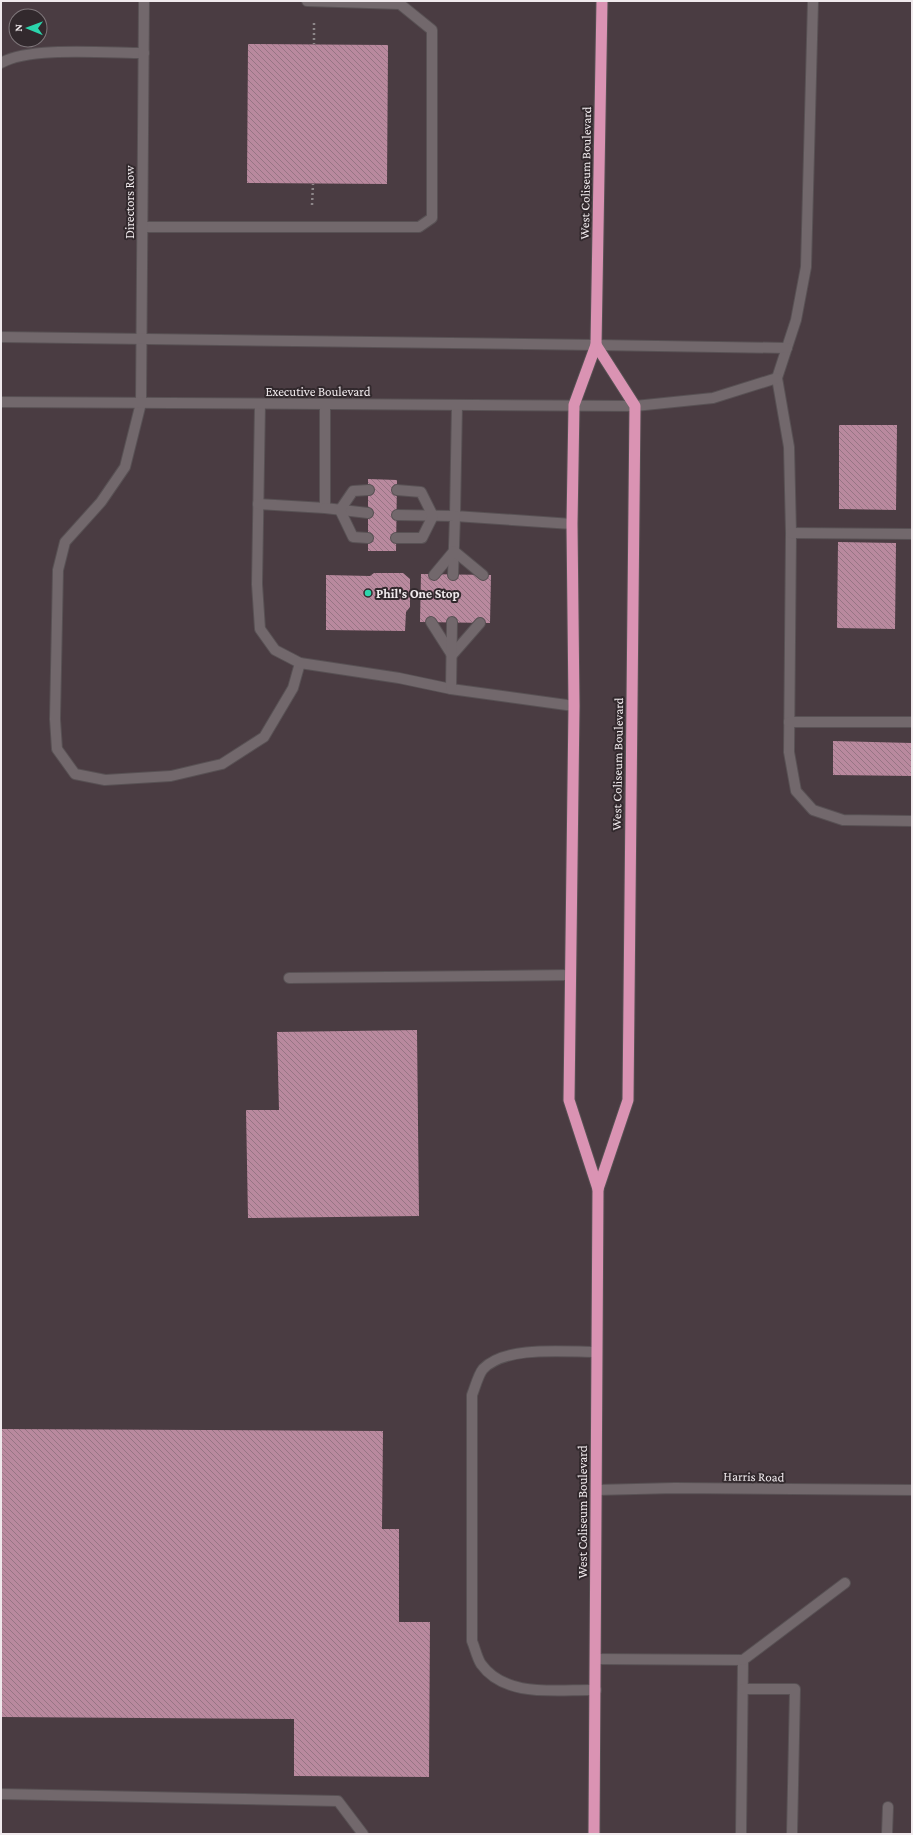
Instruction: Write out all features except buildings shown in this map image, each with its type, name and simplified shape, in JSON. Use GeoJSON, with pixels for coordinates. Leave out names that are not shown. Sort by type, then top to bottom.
{"type":"FeatureCollection","features":[{"type":"Feature","properties":{"kind":"highway","name":"West Coliseum Boulevard"},"geometry":{"type":"LineString","coordinates":[[598,1189],[569,1100],[574,706],[572,524],[574,405],[596,345],[602,1]]}},
{"type":"Feature","properties":{"kind":"highway"},"geometry":{"type":"LineString","coordinates":[[596,345],[635,406]]}},
{"type":"Feature","properties":{"kind":"highway","name":"West Coliseum Boulevard"},"geometry":{"type":"LineString","coordinates":[[594,1834],[598,1189],[628,1100],[635,406]]}},
{"type":"Feature","properties":{"kind":"main road","name":"Directors Row"},"geometry":{"type":"LineString","coordinates":[[144,1],[141,403],[125,467],[101,502],[65,542],[58,570],[55,719],[57,749],[75,774],[105,780],[171,776],[222,764],[264,737],[292,688],[300,664]]}},
{"type":"Feature","properties":{"kind":"main road"},"geometry":{"type":"LineString","coordinates":[[142,228],[419,227],[432,218],[432,30],[400,4],[307,1]]}},
{"type":"Feature","properties":{"kind":"main road"},"geometry":{"type":"LineString","coordinates":[[813,1],[806,267],[796,320],[777,378],[789,447],[789,752],[796,791],[813,810],[843,820],[912,820]]}},
{"type":"Feature","properties":{"kind":"main road"},"geometry":{"type":"LineString","coordinates":[[1,63],[6,60],[33,53],[144,53]]}},
{"type":"Feature","properties":{"kind":"main road"},"geometry":{"type":"LineString","coordinates":[[1,337],[787,348]]}},
{"type":"Feature","properties":{"kind":"main road","name":"Executive Boulevard"},"geometry":{"type":"LineString","coordinates":[[1,402],[635,406],[713,398],[777,378]]}},
{"type":"Feature","properties":{"kind":"main road"},"geometry":{"type":"LineString","coordinates":[[260,404],[256,584],[260,629],[275,650],[300,664],[399,678],[451,689],[574,706]]}},
{"type":"Feature","properties":{"kind":"main road"},"geometry":{"type":"LineString","coordinates":[[325,404],[325,508]]}},
{"type":"Feature","properties":{"kind":"main road"},"geometry":{"type":"LineString","coordinates":[[453,575],[457,405]]}},
{"type":"Feature","properties":{"kind":"main road"},"geometry":{"type":"LineString","coordinates":[[340,510],[353,491],[369,490]]}},
{"type":"Feature","properties":{"kind":"main road"},"geometry":{"type":"LineString","coordinates":[[397,490],[421,492],[433,516]]}},
{"type":"Feature","properties":{"kind":"main road"},"geometry":{"type":"LineString","coordinates":[[258,504],[325,508],[368,513]]}},
{"type":"Feature","properties":{"kind":"main road"},"geometry":{"type":"LineString","coordinates":[[340,510],[353,537],[368,538]]}},
{"type":"Feature","properties":{"kind":"main road"},"geometry":{"type":"LineString","coordinates":[[397,515],[455,516],[572,524]]}},
{"type":"Feature","properties":{"kind":"main road"},"geometry":{"type":"LineString","coordinates":[[396,538],[422,538],[433,516]]}},
{"type":"Feature","properties":{"kind":"main road"},"geometry":{"type":"LineString","coordinates":[[790,532],[912,534]]}},
{"type":"Feature","properties":{"kind":"main road"},"geometry":{"type":"LineString","coordinates":[[434,575],[454,551]]}},
{"type":"Feature","properties":{"kind":"main road"},"geometry":{"type":"LineString","coordinates":[[454,551],[483,576]]}},
{"type":"Feature","properties":{"kind":"main road"},"geometry":{"type":"LineString","coordinates":[[431,622],[452,655]]}},
{"type":"Feature","properties":{"kind":"main road"},"geometry":{"type":"LineString","coordinates":[[451,689],[452,622]]}},
{"type":"Feature","properties":{"kind":"main road"},"geometry":{"type":"LineString","coordinates":[[452,655],[480,623]]}},
{"type":"Feature","properties":{"kind":"main road"},"geometry":{"type":"LineString","coordinates":[[789,722],[912,722]]}},
{"type":"Feature","properties":{"kind":"main road"},"geometry":{"type":"LineString","coordinates":[[289,978],[571,975]]}},
{"type":"Feature","properties":{"kind":"main road"},"geometry":{"type":"LineString","coordinates":[[596,1690],[523,1689],[500,1682],[480,1664],[472,1641],[472,1395],[482,1370],[502,1357],[531,1352],[597,1352]]}},
{"type":"Feature","properties":{"kind":"main road","name":"Harris Road"},"geometry":{"type":"LineString","coordinates":[[596,1490],[675,1488],[912,1490]]}},
{"type":"Feature","properties":{"kind":"main road"},"geometry":{"type":"LineString","coordinates":[[596,1659],[743,1660],[845,1583]]}},
{"type":"Feature","properties":{"kind":"main road"},"geometry":{"type":"LineString","coordinates":[[741,1834],[743,1660]]}},
{"type":"Feature","properties":{"kind":"main road"},"geometry":{"type":"LineString","coordinates":[[743,1689],[795,1690],[792,1834]]}},
{"type":"Feature","properties":{"kind":"main road"},"geometry":{"type":"LineString","coordinates":[[1,1794],[338,1800],[362,1834]]}},
{"type":"Feature","properties":{"kind":"main road"},"geometry":{"type":"LineString","coordinates":[[887,1834],[888,1807]]}},
{"type":"Feature","properties":{"kind":"shaded area"},"geometry":{"type":"Polygon","coordinates":[[[1,1],[912,1],[912,1834],[1,1834],[1,1]]]}},
{"type":"Feature","properties":{"kind":"place","name":"Phil's One Stop"},"geometry":{"type":"Point","coordinates":[368,593]}}]}
